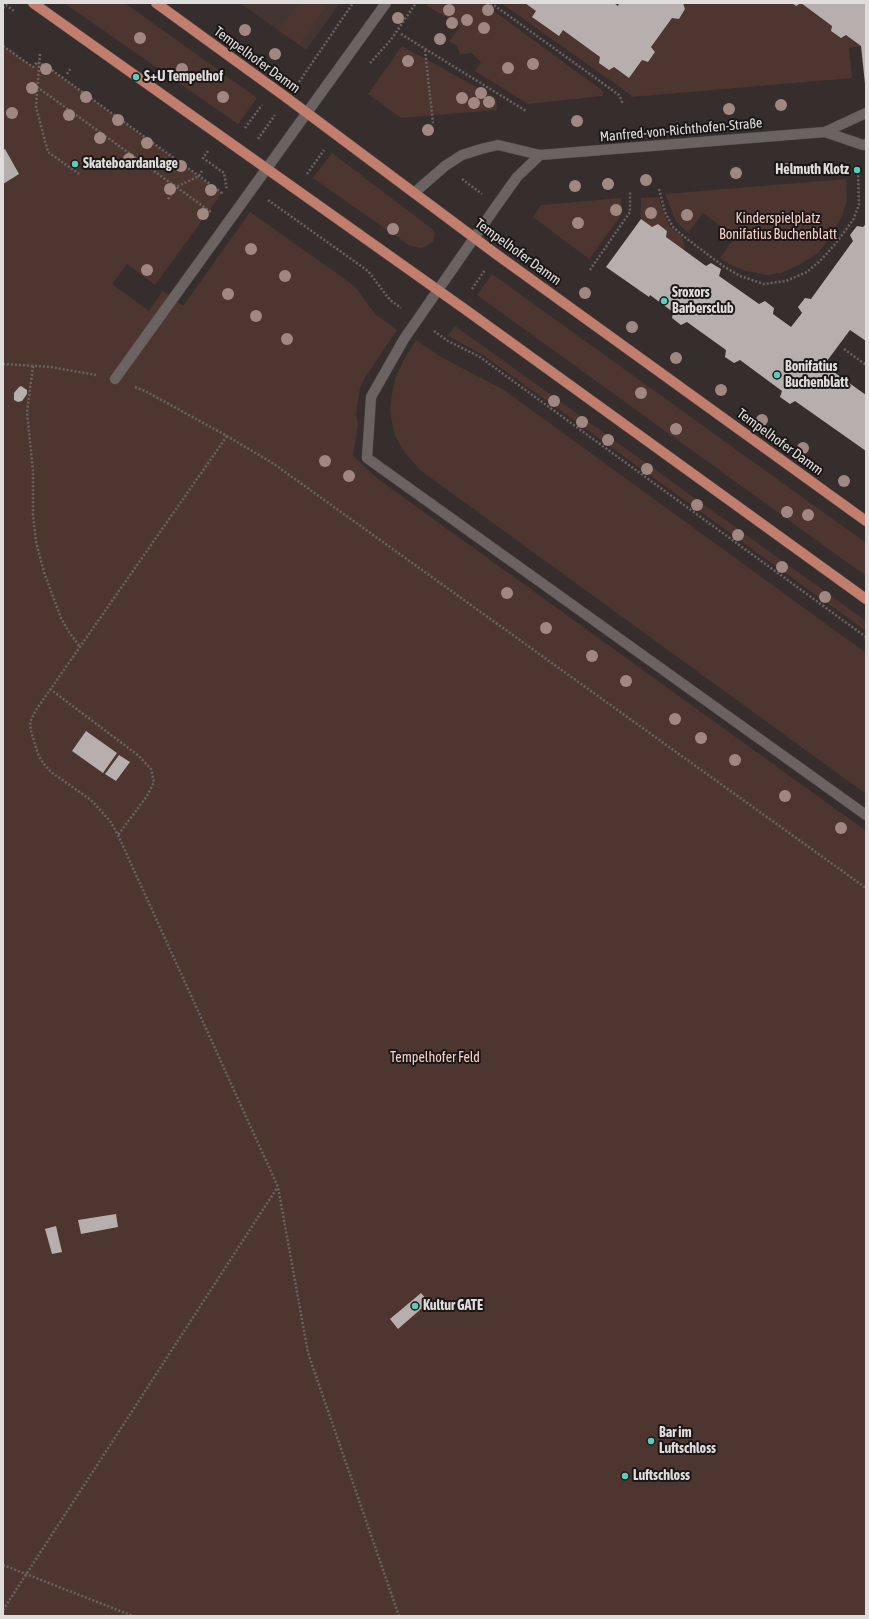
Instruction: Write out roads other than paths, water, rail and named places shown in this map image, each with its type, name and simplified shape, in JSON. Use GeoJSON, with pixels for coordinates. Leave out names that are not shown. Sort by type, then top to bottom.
{"type":"FeatureCollection","features":[{"type":"Feature","properties":{"kind":"main road"},"geometry":{"type":"LineString","coordinates":[[33,3],[437,290],[866,599]]}},
{"type":"Feature","properties":{"kind":"main road","name":"Tempelhofer Damm"},"geometry":{"type":"LineString","coordinates":[[156,3],[474,237],[866,521]]}},
{"type":"Feature","properties":{"kind":"street"},"geometry":{"type":"LineString","coordinates":[[115,379],[386,3]]}},
{"type":"Feature","properties":{"kind":"street","name":"Manfred-von-Richthofen-Straße"},"geometry":{"type":"LineString","coordinates":[[414,193],[453,160],[481,148],[498,145],[540,155],[825,132],[866,113]]}},
{"type":"Feature","properties":{"kind":"street","name":"Manfred-von-Richthofen-Straße"},"geometry":{"type":"LineString","coordinates":[[825,132],[866,144]]}},
{"type":"Feature","properties":{"kind":"street"},"geometry":{"type":"LineString","coordinates":[[540,155],[517,177],[404,339],[371,398],[367,458],[866,815]]}},
{"type":"Feature","properties":{"kind":"place","name":"S+U Tempelhof"},"geometry":{"type":"Point","coordinates":[136,77]}},
{"type":"Feature","properties":{"kind":"place","name":"Skateboardanlage"},"geometry":{"type":"Point","coordinates":[75,164]}},
{"type":"Feature","properties":{"kind":"place","name":"Helmuth Klotz"},"geometry":{"type":"Point","coordinates":[857,170]}},
{"type":"Feature","properties":{"kind":"place","name":"Sroxors Barbersclub"},"geometry":{"type":"Point","coordinates":[664,301]}},
{"type":"Feature","properties":{"kind":"place","name":"Bonifatius Buchenblatt"},"geometry":{"type":"Point","coordinates":[777,375]}},
{"type":"Feature","properties":{"kind":"place","name":"Kultur GATE"},"geometry":{"type":"Point","coordinates":[415,1306]}},
{"type":"Feature","properties":{"kind":"place","name":"Bar im Luftschloss"},"geometry":{"type":"Point","coordinates":[651,1441]}},
{"type":"Feature","properties":{"kind":"place","name":"Luftschloss"},"geometry":{"type":"Point","coordinates":[625,1476]}},
{"type":"Feature","properties":{"kind":"park label","name":"Kinderspielplatz Bonifatius Buchenblatt"},"geometry":{"type":"Point","coordinates":[778,228]}},
{"type":"Feature","properties":{"kind":"park label","name":"Tempelhofer Feld"},"geometry":{"type":"Point","coordinates":[435,1058]}}]}
